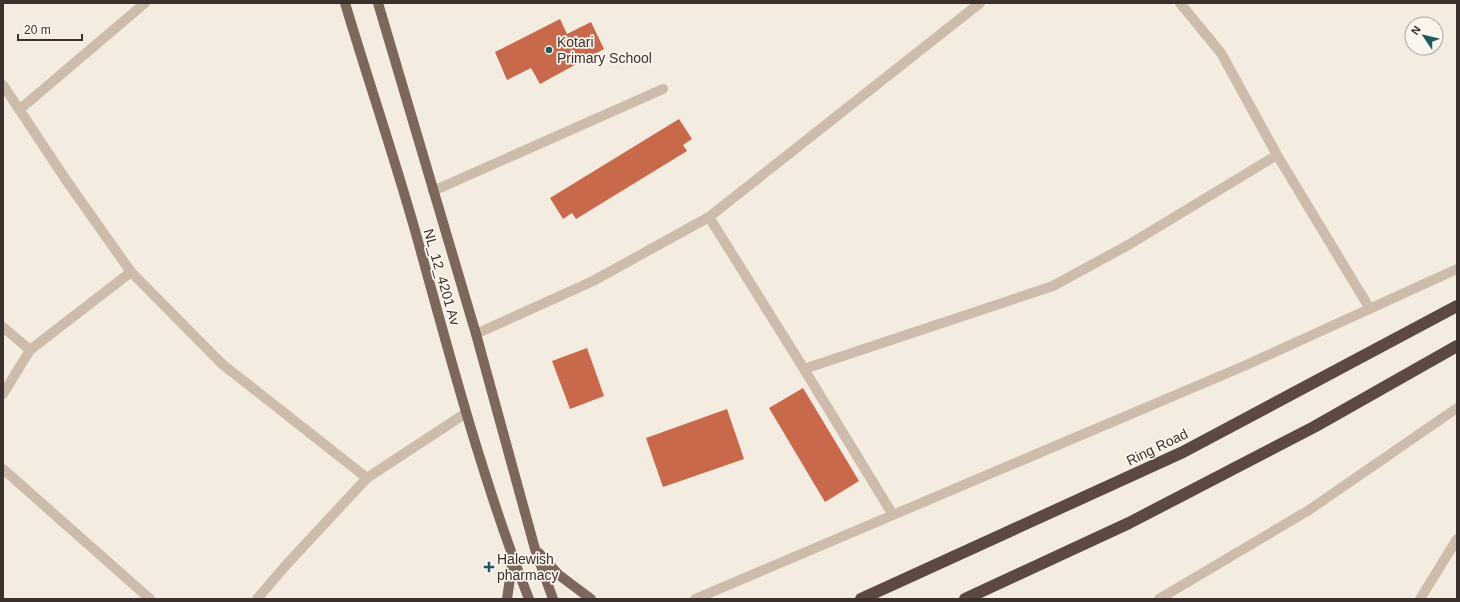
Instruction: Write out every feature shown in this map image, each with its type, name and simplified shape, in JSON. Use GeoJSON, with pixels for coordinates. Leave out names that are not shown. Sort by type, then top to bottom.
{"type":"FeatureCollection","features":[{"type":"Feature","properties":{"kind":"highway","name":"Ring Road"},"geometry":{"type":"LineString","coordinates":[[862,599],[1183,452],[1457,306]]}},
{"type":"Feature","properties":{"kind":"highway"},"geometry":{"type":"LineString","coordinates":[[965,599],[1129,523],[1314,427],[1457,346]]}},
{"type":"Feature","properties":{"kind":"main road","name":"NL_12_4201 Av"},"geometry":{"type":"LineString","coordinates":[[345,3],[415,231],[466,413],[513,558],[529,599]]}},
{"type":"Feature","properties":{"kind":"main road","name":"NL_12_4201 Av"},"geometry":{"type":"LineString","coordinates":[[378,3],[476,334],[535,549],[553,599]]}},
{"type":"Feature","properties":{"kind":"main road"},"geometry":{"type":"LineString","coordinates":[[535,549],[559,575],[591,599]]}},
{"type":"Feature","properties":{"kind":"main road"},"geometry":{"type":"LineString","coordinates":[[507,599],[513,558]]}},
{"type":"Feature","properties":{"kind":"street"},"geometry":{"type":"LineString","coordinates":[[19,110],[145,3]]}},
{"type":"Feature","properties":{"kind":"street"},"geometry":{"type":"LineString","coordinates":[[476,334],[593,281],[709,217],[980,3]]}},
{"type":"Feature","properties":{"kind":"street"},"geometry":{"type":"LineString","coordinates":[[1180,3],[1221,53],[1277,155],[1370,309]]}},
{"type":"Feature","properties":{"kind":"street"},"geometry":{"type":"LineString","coordinates":[[3,85],[130,272],[222,364],[367,478]]}},
{"type":"Feature","properties":{"kind":"street"},"geometry":{"type":"LineString","coordinates":[[434,191],[663,89]]}},
{"type":"Feature","properties":{"kind":"street"},"geometry":{"type":"LineString","coordinates":[[804,369],[1053,286],[1130,244],[1277,155]]}},
{"type":"Feature","properties":{"kind":"street"},"geometry":{"type":"LineString","coordinates":[[709,217],[804,369],[892,515]]}},
{"type":"Feature","properties":{"kind":"street"},"geometry":{"type":"LineString","coordinates":[[695,599],[1244,366],[1457,269]]}},
{"type":"Feature","properties":{"kind":"street"},"geometry":{"type":"LineString","coordinates":[[3,394],[30,350],[130,272]]}},
{"type":"Feature","properties":{"kind":"street"},"geometry":{"type":"LineString","coordinates":[[3,327],[30,350]]}},
{"type":"Feature","properties":{"kind":"street"},"geometry":{"type":"LineString","coordinates":[[1159,599],[1309,510],[1457,408]]}},
{"type":"Feature","properties":{"kind":"street"},"geometry":{"type":"LineString","coordinates":[[258,599],[286,564],[367,478],[466,413]]}},
{"type":"Feature","properties":{"kind":"street"},"geometry":{"type":"LineString","coordinates":[[3,469],[150,599]]}},
{"type":"Feature","properties":{"kind":"street"},"geometry":{"type":"LineString","coordinates":[[1420,599],[1457,539]]}},
{"type":"Feature","properties":{"kind":"building","name":"Kotari Primary School"},"geometry":{"type":"Polygon","coordinates":[[[560,19],[567,34],[591,22],[604,49],[540,84],[531,68],[507,80],[495,52],[560,19]]]}},
{"type":"Feature","properties":{"kind":"building"},"geometry":{"type":"Polygon","coordinates":[[[679,119],[692,139],[683,145],[687,151],[576,219],[572,213],[563,219],[550,198],[679,119]]]}},
{"type":"Feature","properties":{"kind":"building"},"geometry":{"type":"Polygon","coordinates":[[[587,348],[604,396],[570,409],[552,361],[587,348]]]}},
{"type":"Feature","properties":{"kind":"building"},"geometry":{"type":"Polygon","coordinates":[[[803,388],[859,481],[825,502],[769,408],[803,388]]]}},
{"type":"Feature","properties":{"kind":"building"},"geometry":{"type":"Polygon","coordinates":[[[727,409],[744,459],[663,487],[646,438],[727,409]]]}},
{"type":"Feature","properties":{"kind":"place","name":"Kotari Primary School"},"geometry":{"type":"Point","coordinates":[549,50]}},
{"type":"Feature","properties":{"kind":"place","name":"Halewish pharmacy"},"geometry":{"type":"Point","coordinates":[489,567]}}]}
